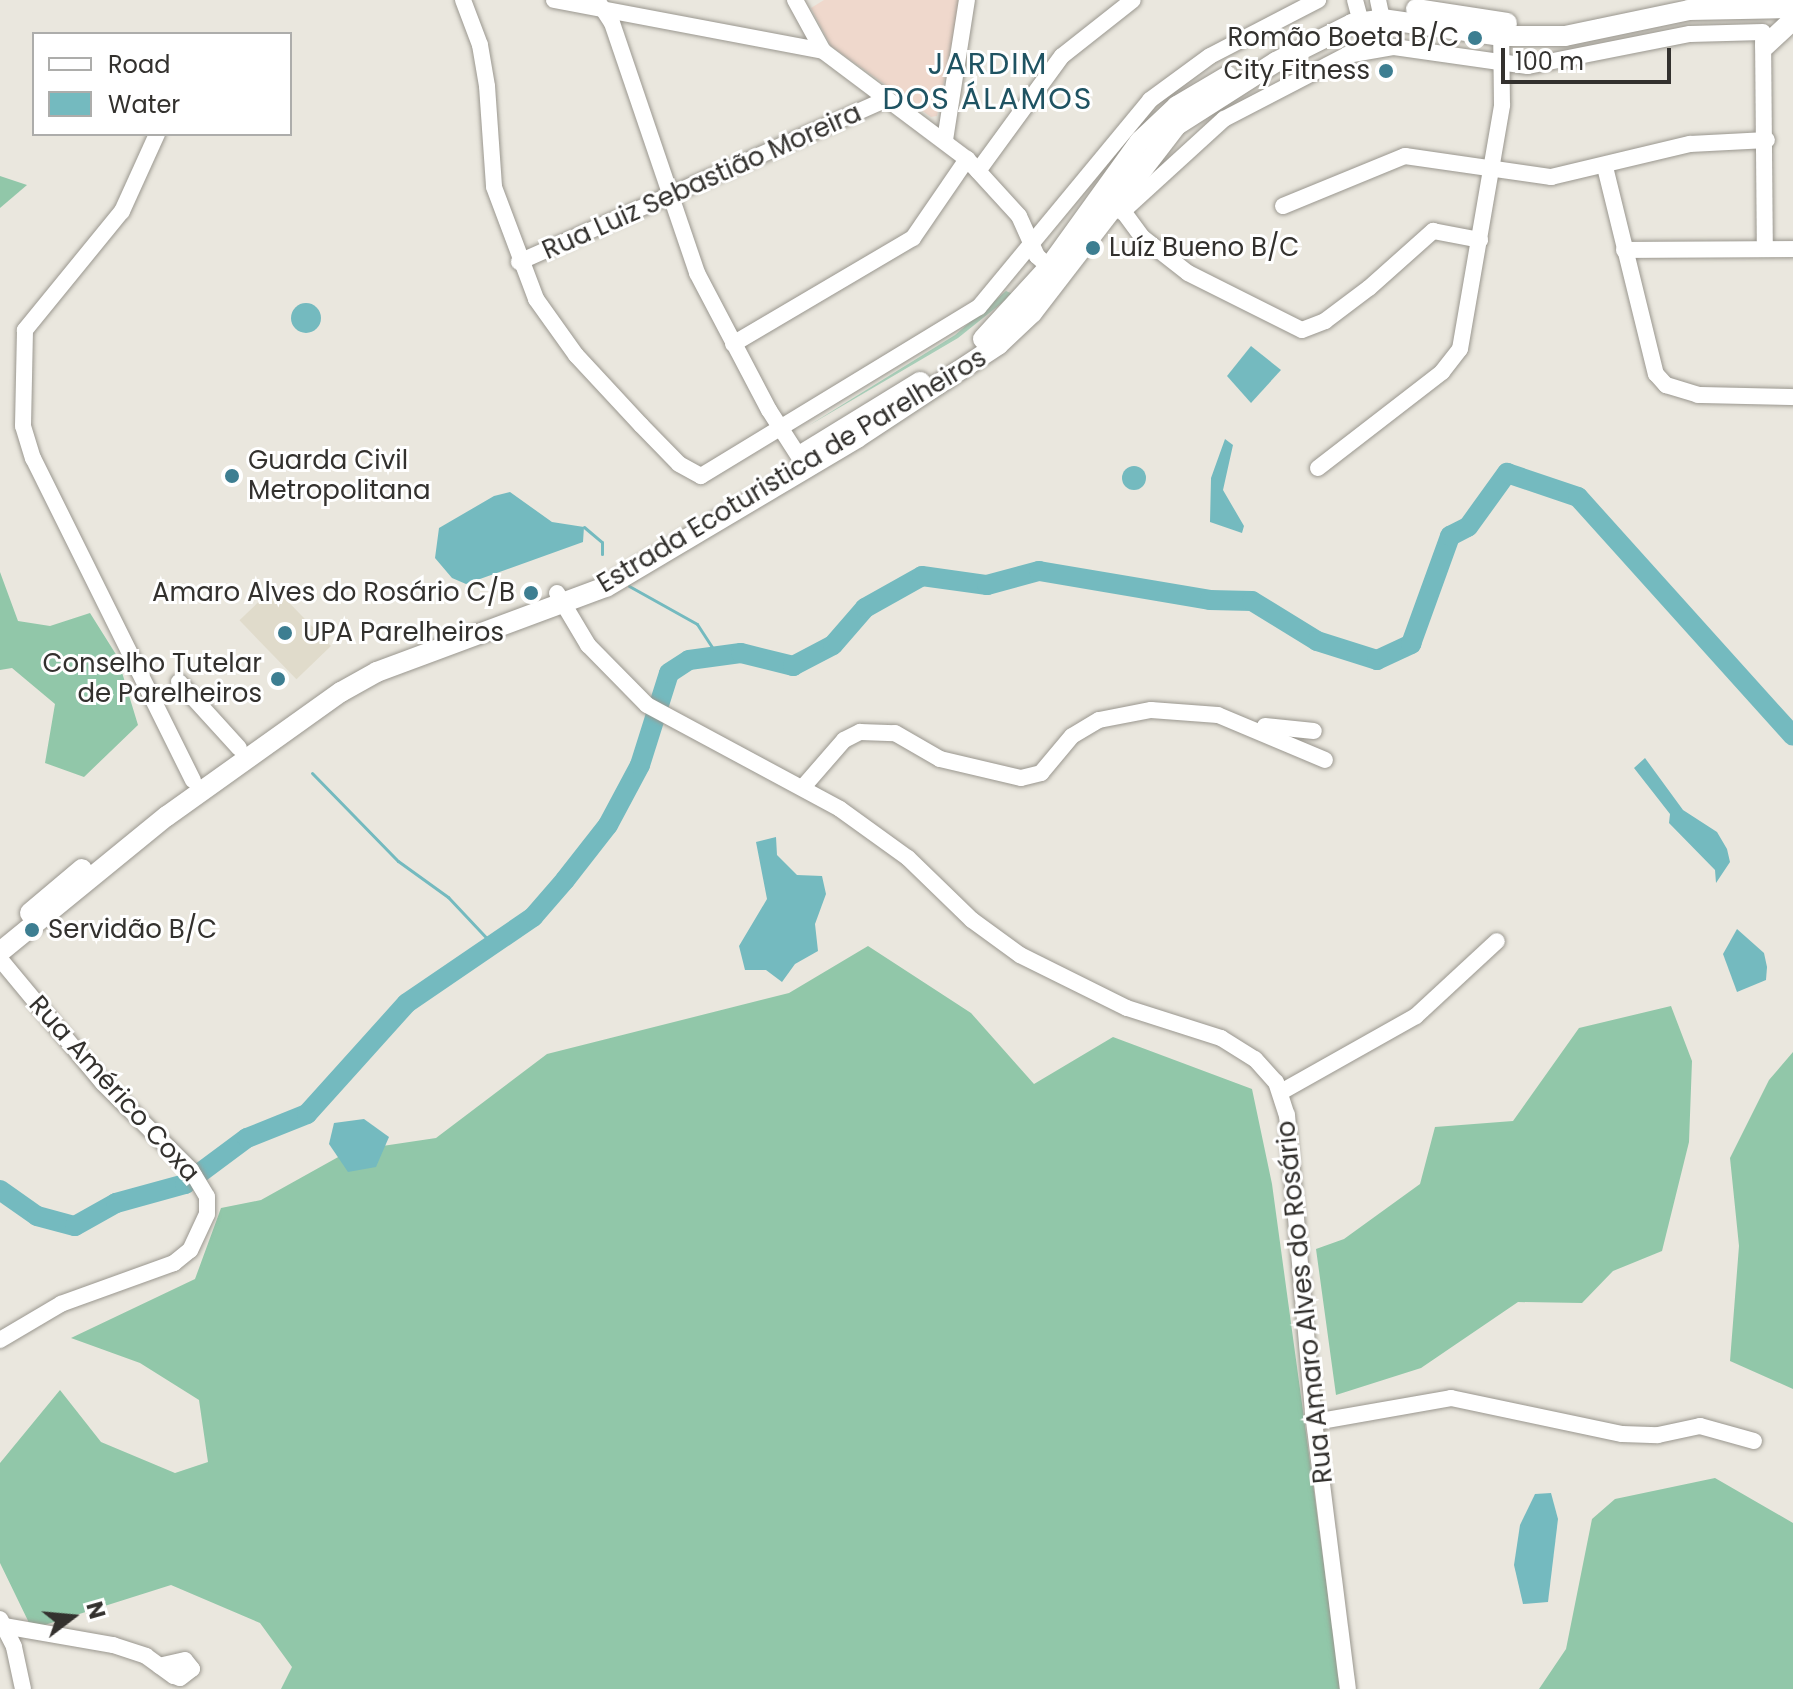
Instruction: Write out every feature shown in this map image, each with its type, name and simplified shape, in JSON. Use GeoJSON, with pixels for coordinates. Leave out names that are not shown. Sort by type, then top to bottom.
{"type":"FeatureCollection","features":[{"type":"Feature","properties":{"kind":"main road","name":"Estrada Ecoturistica de Parelheiros"},"geometry":{"type":"LineString","coordinates":[[1501,29],[1569,23],[1668,0]]}},
{"type":"Feature","properties":{"kind":"main road","name":"Estrada Ecoturistica de Parelheiros"},"geometry":{"type":"LineString","coordinates":[[0,952],[163,811],[193,781],[352,670],[631,574],[803,462],[998,345],[1032,313],[1054,271],[1109,203],[1145,147],[1202,107],[1358,11],[1380,9],[1565,36],[1678,11],[1758,4],[1793,8]]}},
{"type":"Feature","properties":{"kind":"main road"},"geometry":{"type":"LineString","coordinates":[[1764,39],[1793,20]]}},
{"type":"Feature","properties":{"kind":"main road","name":"Estrada Ecoturistica de Parelheiros"},"geometry":{"type":"LineString","coordinates":[[0,937],[163,811],[377,672],[560,599]]}},
{"type":"Feature","properties":{"kind":"street"},"geometry":{"type":"LineString","coordinates":[[463,0],[480,45],[487,86],[494,187],[519,262],[542,311],[576,355],[679,464],[701,476],[782,431],[961,320],[993,294],[1126,124],[1210,56],[1318,0]]}},
{"type":"Feature","properties":{"kind":"street"},"geometry":{"type":"LineString","coordinates":[[554,0],[598,3],[698,31],[823,51]]}},
{"type":"Feature","properties":{"kind":"street"},"geometry":{"type":"LineString","coordinates":[[795,0],[823,51],[884,100],[945,140],[972,165],[1019,216],[1033,245],[1054,271]]}},
{"type":"Feature","properties":{"kind":"street"},"geometry":{"type":"LineString","coordinates":[[945,140],[967,0]]}},
{"type":"Feature","properties":{"kind":"street"},"geometry":{"type":"LineString","coordinates":[[733,344],[913,238],[1062,56],[1133,0]]}},
{"type":"Feature","properties":{"kind":"street"},"geometry":{"type":"LineString","coordinates":[[598,3],[612,23],[697,273],[733,344],[803,462]]}},
{"type":"Feature","properties":{"kind":"street"},"geometry":{"type":"LineString","coordinates":[[1758,4],[1764,39],[1767,140],[1765,249]]}},
{"type":"Feature","properties":{"kind":"street"},"geometry":{"type":"LineString","coordinates":[[1318,468],[1453,360],[1466,333],[1505,86],[1501,29]]}},
{"type":"Feature","properties":{"kind":"street"},"geometry":{"type":"LineString","coordinates":[[1480,240],[1433,231],[1358,296],[1317,326],[1302,330],[1188,273],[1142,237],[1109,203],[1224,119],[1347,55],[1394,47],[1552,64],[1690,34],[1764,39]]}},
{"type":"Feature","properties":{"kind":"street","name":"Rua Luiz Sebastião Moreira"},"geometry":{"type":"LineString","coordinates":[[519,262],[884,100]]}},
{"type":"Feature","properties":{"kind":"street"},"geometry":{"type":"LineString","coordinates":[[1126,124],[1145,147]]}},
{"type":"Feature","properties":{"kind":"street"},"geometry":{"type":"LineString","coordinates":[[156,136],[122,211],[25,330],[23,426],[37,466],[193,781]]}},
{"type":"Feature","properties":{"kind":"street"},"geometry":{"type":"LineString","coordinates":[[1283,206],[1405,156],[1551,177],[1605,167],[1690,144],[1767,140]]}},
{"type":"Feature","properties":{"kind":"street"},"geometry":{"type":"LineString","coordinates":[[1605,167],[1651,361],[1666,385],[1698,395],[1793,397]]}},
{"type":"Feature","properties":{"kind":"street"},"geometry":{"type":"LineString","coordinates":[[1624,250],[1793,249]]}},
{"type":"Feature","properties":{"kind":"street","name":"Rua Amaro Alves do Rosário"},"geometry":{"type":"LineString","coordinates":[[560,599],[608,669],[647,705],[682,728],[804,786],[908,858],[972,920],[1020,955],[1127,1008],[1221,1038],[1262,1065],[1281,1092],[1315,1422],[1348,1689]]}},
{"type":"Feature","properties":{"kind":"street"},"geometry":{"type":"LineString","coordinates":[[179,682],[239,748]]}},
{"type":"Feature","properties":{"kind":"street"},"geometry":{"type":"LineString","coordinates":[[804,786],[844,740],[876,729],[895,733],[940,759],[1021,778],[1041,773],[1072,736],[1116,715],[1193,711],[1252,725],[1314,731]]}},
{"type":"Feature","properties":{"kind":"street"},"geometry":{"type":"LineString","coordinates":[[1252,725],[1325,760]]}},
{"type":"Feature","properties":{"kind":"street"},"geometry":{"type":"LineString","coordinates":[[1281,1092],[1416,1016],[1497,941]]}},
{"type":"Feature","properties":{"kind":"street","name":"Rua Américo Coxa"},"geometry":{"type":"LineString","coordinates":[[0,959],[103,1083],[191,1170],[202,1187],[207,1214],[190,1250],[174,1263],[61,1304],[0,1340]]}},
{"type":"Feature","properties":{"kind":"street"},"geometry":{"type":"LineString","coordinates":[[1315,1422],[1451,1398],[1622,1434],[1658,1435],[1700,1426],[1754,1441]]}},
{"type":"Feature","properties":{"kind":"street"},"geometry":{"type":"LineString","coordinates":[[23,1689],[2,1623],[113,1645],[160,1666]]}},
{"type":"Feature","properties":{"kind":"shaded area"},"geometry":{"type":"Polygon","coordinates":[[[824,0],[960,0],[937,116],[931,117],[831,46],[811,8],[824,0]]]}},
{"type":"Feature","properties":{"kind":"shaded area","name":"UPA Parelheiros"},"geometry":{"type":"Polygon","coordinates":[[[274,587],[331,646],[296,679],[239,620],[274,587]]]}},
{"type":"Feature","properties":{"kind":"green space"},"geometry":{"type":"Polygon","coordinates":[[[0,176],[27,185],[0,208],[0,176]]]}},
{"type":"Feature","properties":{"kind":"green space"},"geometry":{"type":"Polygon","coordinates":[[[1006,291],[1013,294],[958,338],[808,426],[955,335],[1006,291]]]}},
{"type":"Feature","properties":{"kind":"green space"},"geometry":{"type":"Polygon","coordinates":[[[0,572],[18,621],[50,626],[90,613],[117,656],[138,725],[84,777],[45,763],[55,704],[12,668],[0,670],[0,572]]]}},
{"type":"Feature","properties":{"kind":"green space"},"geometry":{"type":"Polygon","coordinates":[[[868,946],[971,1013],[1034,1084],[1113,1037],[1252,1089],[1272,1184],[1341,1689],[281,1689],[292,1667],[260,1623],[171,1585],[32,1629],[0,1563],[0,1463],[60,1390],[101,1442],[175,1473],[208,1462],[199,1400],[140,1363],[71,1338],[195,1279],[221,1208],[261,1200],[349,1151],[436,1138],[547,1054],[789,993],[868,946]]]}},
{"type":"Feature","properties":{"kind":"green space"},"geometry":{"type":"Polygon","coordinates":[[[1671,1006],[1692,1061],[1689,1142],[1662,1251],[1613,1271],[1582,1303],[1518,1302],[1421,1368],[1336,1395],[1316,1249],[1344,1239],[1420,1184],[1435,1127],[1513,1121],[1579,1028],[1671,1006]]]}},
{"type":"Feature","properties":{"kind":"green space"},"geometry":{"type":"Polygon","coordinates":[[[1793,1052],[1793,1389],[1730,1361],[1739,1246],[1730,1158],[1769,1080],[1793,1052]]]}},
{"type":"Feature","properties":{"kind":"green space"},"geometry":{"type":"Polygon","coordinates":[[[1715,1478],[1793,1523],[1793,1689],[1539,1689],[1566,1649],[1592,1519],[1615,1499],[1715,1478]]]}},
{"type":"Feature","properties":{"kind":"water"},"geometry":{"type":"Polygon","coordinates":[[[306,303],[312,304],[320,312],[320,324],[312,332],[306,333],[300,332],[292,324],[291,318],[292,312],[300,304],[306,303]]]}},
{"type":"Feature","properties":{"kind":"water"},"geometry":{"type":"Polygon","coordinates":[[[1251,346],[1281,370],[1251,403],[1227,376],[1251,346]]]}},
{"type":"Feature","properties":{"kind":"water"},"geometry":{"type":"Polygon","coordinates":[[[1225,439],[1233,445],[1223,490],[1244,526],[1242,533],[1210,522],[1211,478],[1225,439]]]}},
{"type":"Feature","properties":{"kind":"water"},"geometry":{"type":"Polygon","coordinates":[[[1134,466],[1143,469],[1146,478],[1143,487],[1134,490],[1125,487],[1122,478],[1125,469],[1134,466]]]}},
{"type":"Feature","properties":{"kind":"water"},"geometry":{"type":"Polygon","coordinates":[[[510,492],[552,522],[584,527],[583,542],[466,584],[452,578],[435,558],[439,528],[494,496],[510,492]]]}},
{"type":"Feature","properties":{"kind":"water"},"geometry":{"type":"Polygon","coordinates":[[[1645,758],[1683,810],[1717,832],[1727,849],[1730,862],[1716,883],[1715,870],[1669,823],[1670,814],[1634,768],[1645,758]]]}},
{"type":"Feature","properties":{"kind":"water"},"geometry":{"type":"Polygon","coordinates":[[[776,837],[777,855],[797,875],[822,876],[826,894],[815,924],[818,951],[795,964],[782,982],[766,970],[745,970],[739,946],[767,899],[756,842],[776,837]]]}},
{"type":"Feature","properties":{"kind":"water"},"geometry":{"type":"Polygon","coordinates":[[[1737,929],[1764,953],[1767,967],[1766,980],[1737,992],[1723,954],[1737,929]]]}},
{"type":"Feature","properties":{"kind":"water"},"geometry":{"type":"Polygon","coordinates":[[[364,1119],[389,1137],[376,1167],[348,1172],[329,1144],[334,1123],[364,1119]]]}},
{"type":"Feature","properties":{"kind":"water"},"geometry":{"type":"Polygon","coordinates":[[[1551,1493],[1558,1519],[1548,1602],[1523,1604],[1514,1565],[1520,1525],[1535,1494],[1551,1493]]]}},
{"type":"Feature","properties":{"kind":"waterway"},"geometry":{"type":"LineString","coordinates":[[0,1190],[37,1216],[75,1226],[116,1203],[185,1184],[247,1138],[307,1114],[407,1003],[533,917],[565,880],[608,825],[640,765],[669,673],[689,660],[741,653],[793,666],[833,645],[865,608],[922,576],[987,585],[1039,571],[1210,600],[1252,601],[1317,641],[1377,660],[1411,644],[1450,536],[1468,527],[1507,473],[1578,497],[1793,736]]}},
{"type":"Feature","properties":{"kind":"waterway"},"geometry":{"type":"LineString","coordinates":[[584,527],[602,542],[602,554]]}},
{"type":"Feature","properties":{"kind":"waterway"},"geometry":{"type":"LineString","coordinates":[[629,586],[697,624],[717,655]]}},
{"type":"Feature","properties":{"kind":"waterway"},"geometry":{"type":"LineString","coordinates":[[312,773],[398,861],[448,897],[494,946]]}},
{"type":"Feature","properties":{"kind":"place","name":"Romão Boeta B/C"},"geometry":{"type":"Point","coordinates":[1475,38]}},
{"type":"Feature","properties":{"kind":"place","name":"City Fitness"},"geometry":{"type":"Point","coordinates":[1386,71]}},
{"type":"Feature","properties":{"kind":"place","name":"Luíz Bueno B/C"},"geometry":{"type":"Point","coordinates":[1093,248]}},
{"type":"Feature","properties":{"kind":"place","name":"Guarda Civil Metropolitana"},"geometry":{"type":"Point","coordinates":[232,476]}},
{"type":"Feature","properties":{"kind":"place","name":"Amaro Alves do Rosário C/B"},"geometry":{"type":"Point","coordinates":[531,593]}},
{"type":"Feature","properties":{"kind":"place","name":"UPA Parelheiros"},"geometry":{"type":"Point","coordinates":[285,633]}},
{"type":"Feature","properties":{"kind":"place","name":"Conselho Tutelar de Parelheiros"},"geometry":{"type":"Point","coordinates":[278,679]}},
{"type":"Feature","properties":{"kind":"place","name":"Servidão B/C"},"geometry":{"type":"Point","coordinates":[32,930]}},
{"type":"Feature","properties":{"kind":"district","name":"JARDIM DOS ÁLAMOS"},"geometry":{"type":"Point","coordinates":[988,81]}}]}
